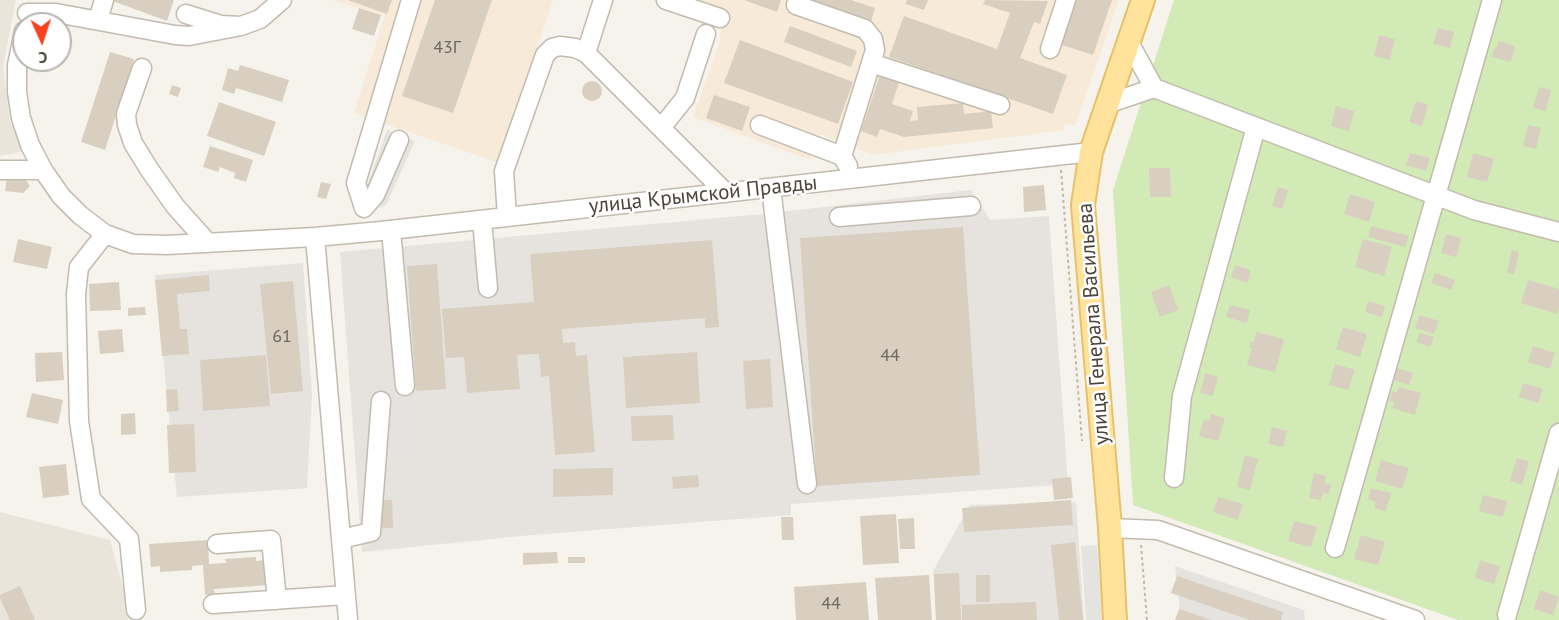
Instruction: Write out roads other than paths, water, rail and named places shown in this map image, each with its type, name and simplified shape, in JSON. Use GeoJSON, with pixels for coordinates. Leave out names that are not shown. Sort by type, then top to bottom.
{"type":"FeatureCollection","features":[{"type":"Feature","properties":{"kind":"main road","name":"улица Генерала Васильева"},"geometry":{"type":"LineString","coordinates":[[1115,620],[1110,528],[1083,205],[1091,152],[1143,0]]}},
{"type":"Feature","properties":{"kind":"street"},"geometry":{"type":"LineString","coordinates":[[98,20],[104,0]]}},
{"type":"Feature","properties":{"kind":"street"},"geometry":{"type":"LineString","coordinates":[[41,12],[58,6],[98,20],[189,36],[242,26],[260,19],[282,0]]}},
{"type":"Feature","properties":{"kind":"street"},"geometry":{"type":"LineString","coordinates":[[360,232],[364,208],[356,183],[411,0]]}},
{"type":"Feature","properties":{"kind":"street"},"geometry":{"type":"LineString","coordinates":[[586,53],[603,0]]}},
{"type":"Feature","properties":{"kind":"street"},"geometry":{"type":"LineString","coordinates":[[666,0],[720,18]]}},
{"type":"Feature","properties":{"kind":"street"},"geometry":{"type":"LineString","coordinates":[[1050,49],[1066,0]]}},
{"type":"Feature","properties":{"kind":"street"},"geometry":{"type":"LineString","coordinates":[[1335,548],[1492,0]]}},
{"type":"Feature","properties":{"kind":"street"},"geometry":{"type":"LineString","coordinates":[[796,5],[865,29],[873,39],[874,50],[871,63],[842,156]]}},
{"type":"Feature","properties":{"kind":"street"},"geometry":{"type":"LineString","coordinates":[[186,14],[221,25],[242,26]]}},
{"type":"Feature","properties":{"kind":"street"},"geometry":{"type":"LineString","coordinates":[[661,128],[685,98],[706,34]]}},
{"type":"Feature","properties":{"kind":"street"},"geometry":{"type":"LineString","coordinates":[[1128,42],[1154,88],[1474,210],[1559,232]]}},
{"type":"Feature","properties":{"kind":"street"},"geometry":{"type":"LineString","coordinates":[[507,217],[504,171],[545,55],[552,48],[560,46],[575,48],[586,53],[726,193]]}},
{"type":"Feature","properties":{"kind":"street"},"geometry":{"type":"LineString","coordinates":[[871,63],[1000,105]]}},
{"type":"Feature","properties":{"kind":"street"},"geometry":{"type":"LineString","coordinates":[[142,68],[126,114],[127,126],[133,143],[175,206],[208,243]]}},
{"type":"Feature","properties":{"kind":"street","name":"улица Крымской Правды"},"geometry":{"type":"LineString","coordinates":[[17,72],[21,118],[30,146],[43,170],[61,196],[80,215],[105,234],[133,244],[208,243],[391,230],[1091,152]]}},
{"type":"Feature","properties":{"kind":"street"},"geometry":{"type":"LineString","coordinates":[[1110,103],[1154,88]]}},
{"type":"Feature","properties":{"kind":"street"},"geometry":{"type":"LineString","coordinates":[[760,125],[842,156],[855,178]]}},
{"type":"Feature","properties":{"kind":"street"},"geometry":{"type":"LineString","coordinates":[[1174,478],[1182,396],[1256,127]]}},
{"type":"Feature","properties":{"kind":"street"},"geometry":{"type":"LineString","coordinates":[[364,208],[375,195],[399,141]]}},
{"type":"Feature","properties":{"kind":"street"},"geometry":{"type":"LineString","coordinates":[[0,170],[43,170]]}},
{"type":"Feature","properties":{"kind":"street"},"geometry":{"type":"LineString","coordinates":[[771,188],[807,484]]}},
{"type":"Feature","properties":{"kind":"street"},"geometry":{"type":"LineString","coordinates":[[839,218],[971,206]]}},
{"type":"Feature","properties":{"kind":"street"},"geometry":{"type":"LineString","coordinates":[[482,220],[488,288]]}},
{"type":"Feature","properties":{"kind":"street"},"geometry":{"type":"LineString","coordinates":[[391,230],[405,386]]}},
{"type":"Feature","properties":{"kind":"street"},"geometry":{"type":"LineString","coordinates":[[105,234],[79,267],[76,294],[79,422],[91,500],[129,539],[136,610]]}},
{"type":"Feature","properties":{"kind":"street"},"geometry":{"type":"LineString","coordinates":[[315,237],[348,620]]}},
{"type":"Feature","properties":{"kind":"street"},"geometry":{"type":"LineString","coordinates":[[341,538],[371,532],[381,401]]}},
{"type":"Feature","properties":{"kind":"street"},"geometry":{"type":"LineString","coordinates":[[1507,615],[1559,433]]}},
{"type":"Feature","properties":{"kind":"street"},"geometry":{"type":"LineString","coordinates":[[1110,528],[1158,530],[1415,620]]}},
{"type":"Feature","properties":{"kind":"street"},"geometry":{"type":"LineString","coordinates":[[217,544],[271,540],[277,600]]}},
{"type":"Feature","properties":{"kind":"street"},"geometry":{"type":"LineString","coordinates":[[213,604],[345,595]]}}]}
